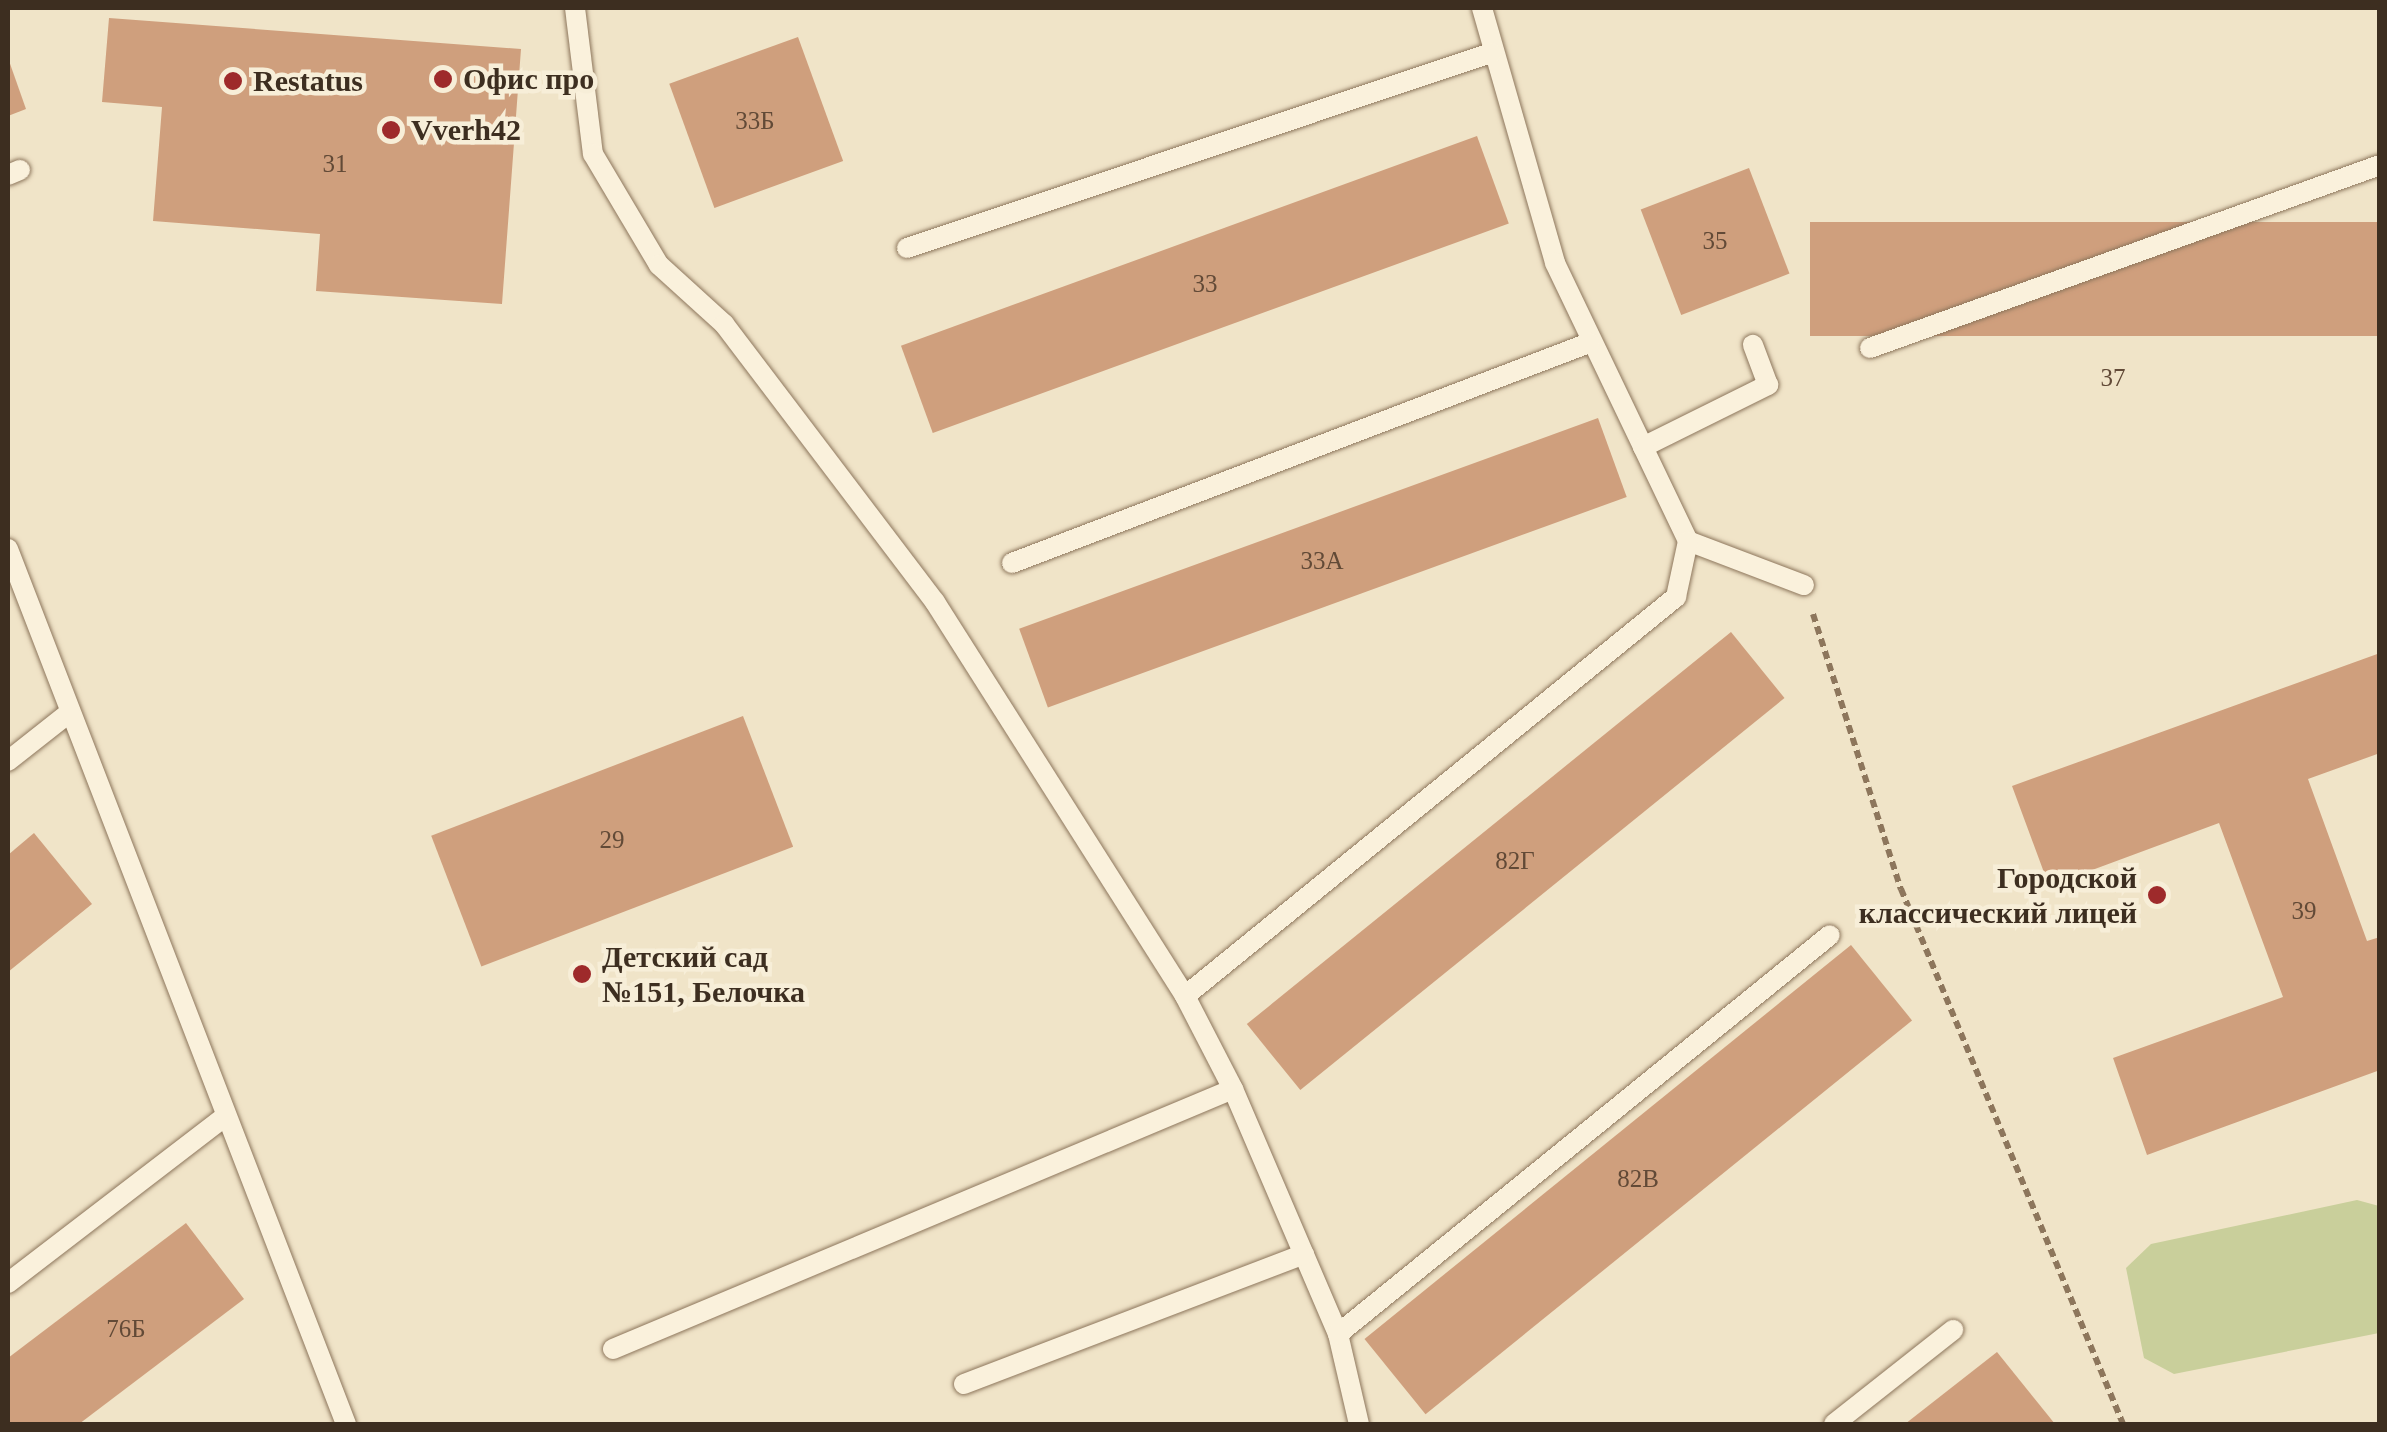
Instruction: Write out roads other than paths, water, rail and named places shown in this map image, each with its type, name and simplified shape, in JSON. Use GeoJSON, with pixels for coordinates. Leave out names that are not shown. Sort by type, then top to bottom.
{"type":"FeatureCollection","features":[{"type":"Feature","properties":{"kind":"lane"},"geometry":{"type":"LineString","coordinates":[[575,8],[593,154],[659,265],[724,324],[935,602],[1184,996],[1233,1089],[1338,1334],[1358,1424]]}},
{"type":"Feature","properties":{"kind":"lane"},"geometry":{"type":"LineString","coordinates":[[1184,996],[1676,597],[1688,541],[1554,263],[1491,53],[1482,8]]}},
{"type":"Feature","properties":{"kind":"lane"},"geometry":{"type":"LineString","coordinates":[[907,248],[1491,53]]}},
{"type":"Feature","properties":{"kind":"lane"},"geometry":{"type":"LineString","coordinates":[[1870,348],[2380,165]]}},
{"type":"Feature","properties":{"kind":"lane"},"geometry":{"type":"LineString","coordinates":[[1012,563],[1590,343]]}},
{"type":"Feature","properties":{"kind":"lane"},"geometry":{"type":"LineString","coordinates":[[1644,447],[1768,385],[1753,345]]}},
{"type":"Feature","properties":{"kind":"lane"},"geometry":{"type":"LineString","coordinates":[[1688,541],[1804,585]]}},
{"type":"Feature","properties":{"kind":"lane"},"geometry":{"type":"LineString","coordinates":[[8,549],[346,1424]]}},
{"type":"Feature","properties":{"kind":"lane"},"geometry":{"type":"LineString","coordinates":[[8,761],[70,712]]}},
{"type":"Feature","properties":{"kind":"lane"},"geometry":{"type":"LineString","coordinates":[[1338,1334],[1830,935]]}},
{"type":"Feature","properties":{"kind":"lane"},"geometry":{"type":"LineString","coordinates":[[613,1349],[1233,1089]]}},
{"type":"Feature","properties":{"kind":"lane"},"geometry":{"type":"LineString","coordinates":[[8,1283],[226,1116]]}},
{"type":"Feature","properties":{"kind":"lane"},"geometry":{"type":"LineString","coordinates":[[964,1384],[1304,1254]]}},
{"type":"Feature","properties":{"kind":"lane"},"geometry":{"type":"LineString","coordinates":[[1834,1424],[1953,1330]]}},
{"type":"Feature","properties":{"kind":"place","name":"Офис про"},"geometry":{"type":"Point","coordinates":[443,79]}},
{"type":"Feature","properties":{"kind":"place","name":"Restatus"},"geometry":{"type":"Point","coordinates":[233,81]}},
{"type":"Feature","properties":{"kind":"place","name":"Vverh42"},"geometry":{"type":"Point","coordinates":[391,130]}},
{"type":"Feature","properties":{"kind":"place","name":"Городской классический лицей"},"geometry":{"type":"Point","coordinates":[2157,895]}},
{"type":"Feature","properties":{"kind":"place","name":"Детский сад №151, Белочка"},"geometry":{"type":"Point","coordinates":[582,974]}}]}
